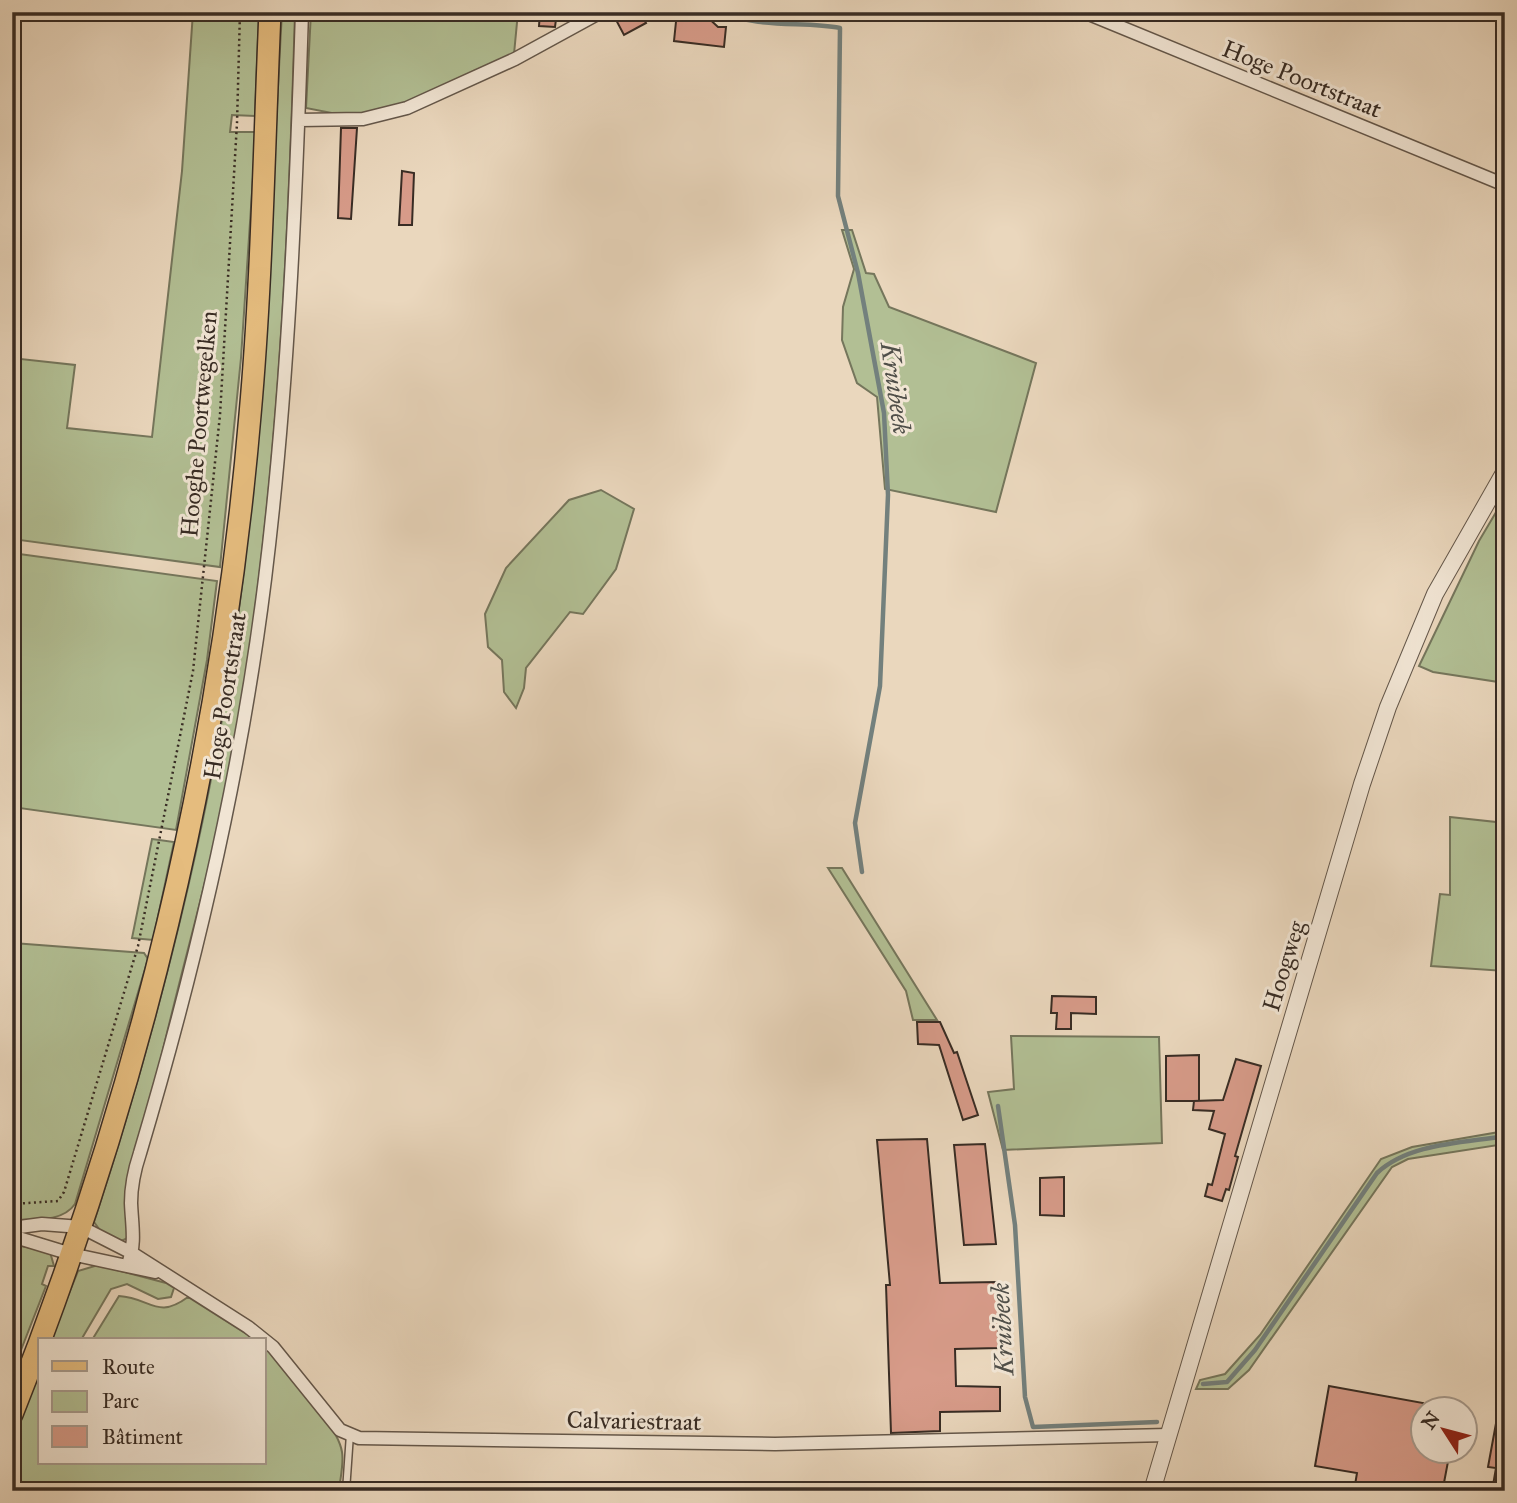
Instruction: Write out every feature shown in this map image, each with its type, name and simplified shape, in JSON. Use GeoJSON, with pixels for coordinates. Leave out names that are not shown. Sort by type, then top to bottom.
{"type":"FeatureCollection","features":[{"type":"Feature","properties":{"kind":"main road"},"geometry":{"type":"LineString","coordinates":[[40,1338],[81,1227],[133,1062],[162,948],[204,750],[224,634],[250,415],[270,12]]}},
{"type":"Feature","properties":{"kind":"main road"},"geometry":{"type":"LineString","coordinates":[[12,1414],[38,1343]]}},
{"type":"Feature","properties":{"kind":"street","name":"Hoge Poortstraat"},"geometry":{"type":"LineString","coordinates":[[130,1259],[135,1235],[132,1188],[187,989],[221,842],[237,761],[265,581],[282,419],[299,120],[302,12]]}},
{"type":"Feature","properties":{"kind":"street"},"geometry":{"type":"LineString","coordinates":[[299,120],[363,119],[407,108],[515,59],[601,12]]}},
{"type":"Feature","properties":{"kind":"street","name":"Hoge Poortstraat"},"geometry":{"type":"LineString","coordinates":[[1084,12],[1505,185]]}},
{"type":"Feature","properties":{"kind":"street","name":"Hoogweg"},"geometry":{"type":"LineString","coordinates":[[1152,1491],[1362,784],[1388,707],[1435,594],[1505,471]]}},
{"type":"Feature","properties":{"kind":"street"},"geometry":{"type":"LineString","coordinates":[[12,1228],[42,1224],[81,1227],[130,1259],[162,1274],[239,1321],[261,1338]]}},
{"type":"Feature","properties":{"kind":"street"},"geometry":{"type":"LineString","coordinates":[[12,1236],[71,1254],[130,1259]]}},
{"type":"Feature","properties":{"kind":"street"},"geometry":{"type":"LineString","coordinates":[[266,1342],[340,1430],[350,1434]]}},
{"type":"Feature","properties":{"kind":"street","name":"Calvariestraat"},"geometry":{"type":"LineString","coordinates":[[350,1434],[387,1440],[761,1444],[970,1442],[1168,1435]]}},
{"type":"Feature","properties":{"kind":"lane"},"geometry":{"type":"LineString","coordinates":[[346,1491],[350,1434]]}},
{"type":"Feature","properties":{"kind":"path","name":"Hooghe Poortwegelken"},"geometry":{"type":"LineString","coordinates":[[12,1204],[58,1201],[64,1192],[138,946],[161,835],[192,671],[220,415],[237,123],[240,12]]}},
{"type":"Feature","properties":{"kind":"green space"},"geometry":{"type":"Polygon","coordinates":[[[193,12],[259,12],[255,116],[232,115],[230,132],[256,132],[241,358],[220,567],[12,539],[12,358],[75,365],[67,428],[152,437],[182,171],[193,12]]]}},
{"type":"Feature","properties":{"kind":"green space"},"geometry":{"type":"Polygon","coordinates":[[[282,12],[295,12],[289,195],[278,376],[262,557],[236,738],[218,830],[151,1102],[130,1237],[119,1242],[102,1233],[94,1222],[137,1083],[175,943],[207,802],[243,579],[259,417],[282,12]]]}},
{"type":"Feature","properties":{"kind":"green space"},"geometry":{"type":"Polygon","coordinates":[[[311,12],[518,12],[514,54],[390,110],[347,116],[306,108],[311,12]]]}},
{"type":"Feature","properties":{"kind":"green space"},"geometry":{"type":"Polygon","coordinates":[[[842,230],[852,230],[866,273],[874,274],[889,307],[1036,363],[996,512],[885,489],[877,397],[857,383],[842,340],[843,307],[854,269],[842,230]]]}},
{"type":"Feature","properties":{"kind":"green space"},"geometry":{"type":"Polygon","coordinates":[[[601,490],[634,509],[616,569],[583,614],[570,612],[526,668],[524,688],[516,708],[504,692],[502,660],[488,647],[485,614],[506,568],[569,500],[601,490]]]}},
{"type":"Feature","properties":{"kind":"green space"},"geometry":{"type":"Polygon","coordinates":[[[1505,497],[1505,683],[1433,672],[1419,666],[1479,541],[1505,497]]]}},
{"type":"Feature","properties":{"kind":"green space"},"geometry":{"type":"Polygon","coordinates":[[[12,553],[217,581],[207,660],[176,830],[12,807],[12,553]]]}},
{"type":"Feature","properties":{"kind":"green space"},"geometry":{"type":"Polygon","coordinates":[[[1450,817],[1505,823],[1505,971],[1431,966],[1440,894],[1450,895],[1450,817]]]}},
{"type":"Feature","properties":{"kind":"green space"},"geometry":{"type":"Polygon","coordinates":[[[152,839],[174,842],[153,940],[132,938],[152,839]]]}},
{"type":"Feature","properties":{"kind":"green space"},"geometry":{"type":"Polygon","coordinates":[[[828,868],[842,868],[937,1020],[913,1020],[906,991],[828,868]]]}},
{"type":"Feature","properties":{"kind":"green space"},"geometry":{"type":"Polygon","coordinates":[[[13,943],[144,953],[148,959],[75,1204],[63,1214],[46,1219],[12,1220],[12,1031],[19,1014],[13,943]]]}},
{"type":"Feature","properties":{"kind":"green space"},"geometry":{"type":"Polygon","coordinates":[[[1011,1036],[1159,1037],[1162,1143],[1003,1150],[988,1092],[1014,1089],[1011,1036]]]}},
{"type":"Feature","properties":{"kind":"green space"},"geometry":{"type":"Polygon","coordinates":[[[1505,1131],[1505,1144],[1408,1159],[1392,1167],[1249,1370],[1228,1389],[1196,1389],[1200,1380],[1225,1374],[1260,1335],[1381,1159],[1412,1147],[1505,1131]]]}},
{"type":"Feature","properties":{"kind":"green space"},"geometry":{"type":"Polygon","coordinates":[[[12,1244],[50,1252],[54,1266],[48,1266],[42,1284],[46,1286],[12,1373],[12,1244]]]}},
{"type":"Feature","properties":{"kind":"green space"},"geometry":{"type":"Polygon","coordinates":[[[98,1265],[166,1283],[174,1288],[171,1297],[158,1299],[127,1284],[111,1289],[82,1338],[51,1338],[78,1271],[98,1265]]]}},
{"type":"Feature","properties":{"kind":"green space"},"geometry":{"type":"Polygon","coordinates":[[[119,1296],[161,1307],[169,1307],[188,1297],[253,1338],[93,1338],[119,1296]]]}},
{"type":"Feature","properties":{"kind":"green space"},"geometry":{"type":"Polygon","coordinates":[[[266,1348],[309,1397],[331,1427],[342,1452],[339,1491],[12,1491],[12,1437],[38,1369],[38,1464],[266,1464],[266,1348]]]}},
{"type":"Feature","properties":{"kind":"building"},"geometry":{"type":"Polygon","coordinates":[[[540,12],[557,12],[555,27],[539,26],[540,12]]]}},
{"type":"Feature","properties":{"kind":"building"},"geometry":{"type":"Polygon","coordinates":[[[626,12],[640,12],[646,23],[624,35],[615,18],[626,12]]]}},
{"type":"Feature","properties":{"kind":"building"},"geometry":{"type":"Polygon","coordinates":[[[677,12],[702,12],[718,27],[726,27],[724,47],[674,41],[677,12]]]}},
{"type":"Feature","properties":{"kind":"building"},"geometry":{"type":"Polygon","coordinates":[[[341,128],[357,128],[351,219],[338,218],[341,128]]]}},
{"type":"Feature","properties":{"kind":"building"},"geometry":{"type":"Polygon","coordinates":[[[402,171],[414,173],[412,225],[399,225],[402,171]]]}},
{"type":"Feature","properties":{"kind":"building"},"geometry":{"type":"Polygon","coordinates":[[[1052,996],[1096,997],[1096,1014],[1071,1013],[1071,1029],[1056,1029],[1057,1013],[1051,1013],[1052,996]]]}},
{"type":"Feature","properties":{"kind":"building"},"geometry":{"type":"Polygon","coordinates":[[[917,1022],[940,1022],[954,1053],[957,1052],[978,1115],[963,1120],[939,1045],[918,1044],[917,1022]]]}},
{"type":"Feature","properties":{"kind":"building"},"geometry":{"type":"Polygon","coordinates":[[[1199,1055],[1199,1101],[1166,1101],[1166,1056],[1199,1055]]]}},
{"type":"Feature","properties":{"kind":"building"},"geometry":{"type":"Polygon","coordinates":[[[1236,1059],[1261,1066],[1235,1156],[1238,1157],[1229,1190],[1226,1189],[1222,1201],[1205,1196],[1208,1184],[1212,1185],[1225,1134],[1209,1129],[1214,1111],[1193,1110],[1194,1101],[1223,1100],[1236,1059]]]}},
{"type":"Feature","properties":{"kind":"building"},"geometry":{"type":"Polygon","coordinates":[[[927,1139],[940,1283],[997,1282],[999,1348],[955,1349],[956,1386],[1000,1387],[1000,1411],[940,1412],[940,1431],[891,1433],[886,1285],[890,1285],[877,1140],[927,1139]]]}},
{"type":"Feature","properties":{"kind":"building"},"geometry":{"type":"Polygon","coordinates":[[[985,1144],[996,1244],[964,1245],[954,1145],[985,1144]]]}},
{"type":"Feature","properties":{"kind":"building"},"geometry":{"type":"Polygon","coordinates":[[[1064,1177],[1064,1216],[1040,1215],[1040,1178],[1064,1177]]]}},
{"type":"Feature","properties":{"kind":"building"},"geometry":{"type":"Polygon","coordinates":[[[1329,1386],[1408,1400],[1408,1464],[1448,1464],[1443,1488],[1419,1484],[1418,1491],[1354,1491],[1357,1473],[1315,1466],[1329,1386]]]}},
{"type":"Feature","properties":{"kind":"building"},"geometry":{"type":"Polygon","coordinates":[[[1499,1407],[1505,1407],[1505,1491],[1492,1491],[1496,1468],[1488,1467],[1499,1407]]]}},
{"type":"Feature","properties":{"kind":"waterway","name":"Kruibeek"},"geometry":{"type":"LineString","coordinates":[[724,12],[751,21],[840,28],[838,196],[858,273],[884,413],[888,495],[880,686],[855,823],[862,872]]}},
{"type":"Feature","properties":{"kind":"waterway","name":"Kruibeek"},"geometry":{"type":"LineString","coordinates":[[998,1106],[1015,1225],[1025,1397],[1033,1427],[1157,1422]]}},
{"type":"Feature","properties":{"kind":"waterway","name":"Kruibeek"},"geometry":{"type":"LineString","coordinates":[[1203,1384],[1227,1382],[1255,1350],[1377,1173],[1390,1163],[1420,1150],[1505,1136]]}}]}
